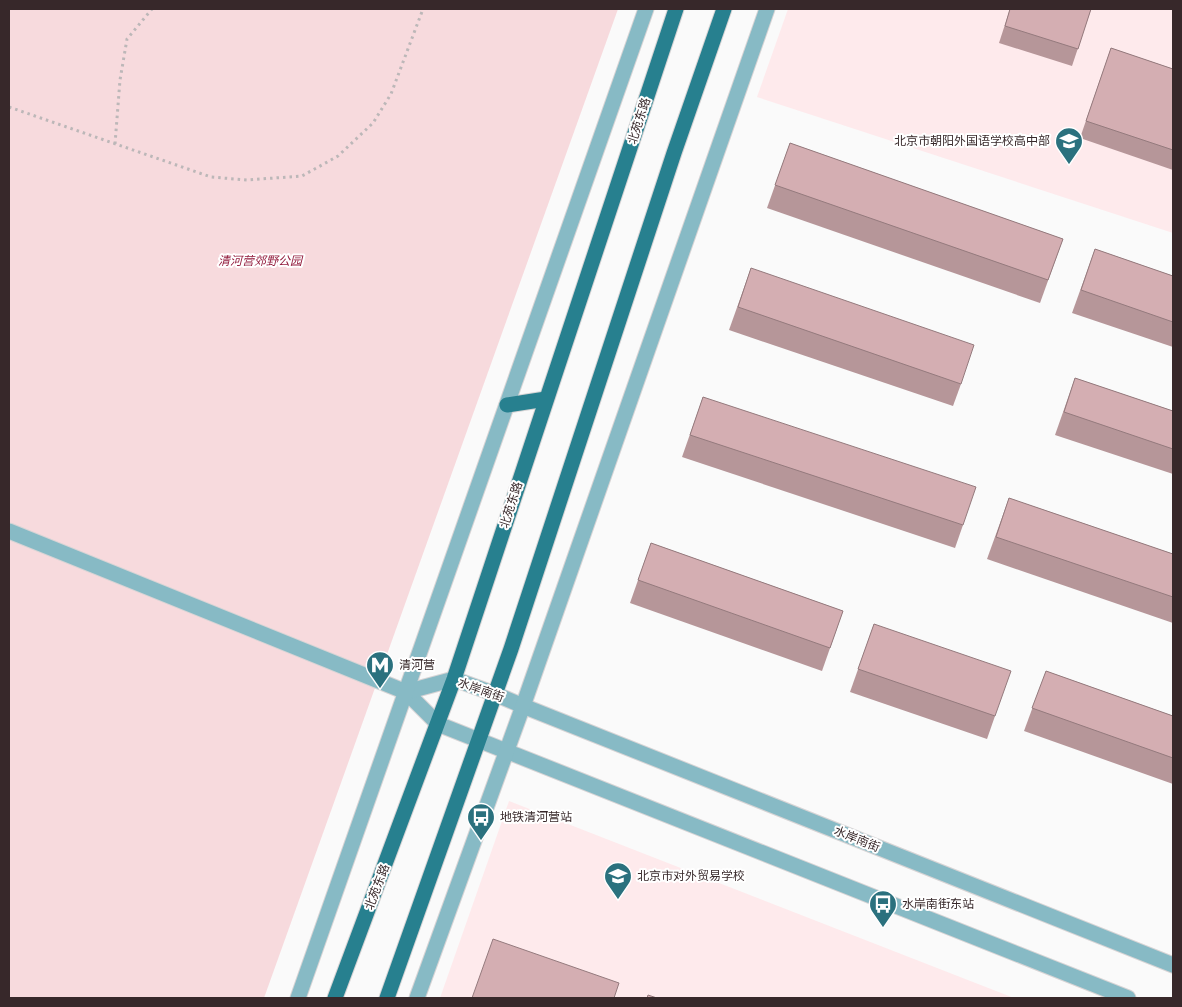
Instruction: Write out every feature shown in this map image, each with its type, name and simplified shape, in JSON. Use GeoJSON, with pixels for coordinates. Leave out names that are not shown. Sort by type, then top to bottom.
{"type":"FeatureCollection","features":[{"type":"Feature","properties":{"kind":"main road","name":"北苑东路"},"geometry":{"type":"LineString","coordinates":[[335,998],[454,679],[676,9]]}},
{"type":"Feature","properties":{"kind":"main road"},"geometry":{"type":"LineString","coordinates":[[387,998],[512,649],[674,153],[724,9]]}},
{"type":"Feature","properties":{"kind":"main road"},"geometry":{"type":"LineString","coordinates":[[507,405],[546,399]]}},
{"type":"Feature","properties":{"kind":"street"},"geometry":{"type":"LineString","coordinates":[[298,998],[646,9]]}},
{"type":"Feature","properties":{"kind":"street"},"geometry":{"type":"LineString","coordinates":[[417,998],[507,752],[768,9]]}},
{"type":"Feature","properties":{"kind":"street"},"geometry":{"type":"LineString","coordinates":[[9,530],[406,692],[438,724],[478,741],[1128,998]]}},
{"type":"Feature","properties":{"kind":"street","name":"水岸南街"},"geometry":{"type":"LineString","coordinates":[[406,692],[454,679],[1173,965]]}},
{"type":"Feature","properties":{"kind":"path"},"geometry":{"type":"LineString","coordinates":[[115,144],[120,80],[127,39],[152,9]]}},
{"type":"Feature","properties":{"kind":"path"},"geometry":{"type":"LineString","coordinates":[[9,107],[211,177],[247,180],[302,176],[338,156],[373,123],[391,94],[423,9]]}},
{"type":"Feature","properties":{"kind":"shaded area","name":"北京市朝阳外国语学校高中部"},"geometry":{"type":"Polygon","coordinates":[[[788,9],[1173,9],[1173,233],[757,97],[788,9]]]}},
{"type":"Feature","properties":{"kind":"shaded area","name":"北京市对外贸易学校"},"geometry":{"type":"Polygon","coordinates":[[[509,801],[1014,998],[440,998],[509,801]]]}},
{"type":"Feature","properties":{"kind":"green space","name":"清河营郊野公园"},"geometry":{"type":"Polygon","coordinates":[[[9,9],[618,9],[264,998],[9,998],[9,9]]]}},
{"type":"Feature","properties":{"kind":"building"},"geometry":{"type":"Polygon","coordinates":[[[1010,9],[1091,9],[1078,49],[1005,26],[1010,9]]]}},
{"type":"Feature","properties":{"kind":"building"},"geometry":{"type":"Polygon","coordinates":[[[1111,48],[1173,69],[1173,150],[1086,121],[1111,48]]]}},
{"type":"Feature","properties":{"kind":"building"},"geometry":{"type":"Polygon","coordinates":[[[790,143],[1063,239],[1048,280],[775,185],[790,143]]]}},
{"type":"Feature","properties":{"kind":"building"},"geometry":{"type":"Polygon","coordinates":[[[1095,249],[1173,276],[1173,322],[1081,290],[1095,249]]]}},
{"type":"Feature","properties":{"kind":"building"},"geometry":{"type":"Polygon","coordinates":[[[751,268],[974,345],[961,384],[738,307],[751,268]]]}},
{"type":"Feature","properties":{"kind":"building"},"geometry":{"type":"Polygon","coordinates":[[[1075,378],[1173,411],[1173,449],[1064,412],[1075,378]]]}},
{"type":"Feature","properties":{"kind":"building"},"geometry":{"type":"Polygon","coordinates":[[[703,397],[976,487],[963,525],[690,435],[703,397]]]}},
{"type":"Feature","properties":{"kind":"building"},"geometry":{"type":"Polygon","coordinates":[[[1009,498],[1173,554],[1173,597],[996,537],[1009,498]]]}},
{"type":"Feature","properties":{"kind":"building"},"geometry":{"type":"Polygon","coordinates":[[[651,543],[843,611],[830,648],[638,580],[651,543]]]}},
{"type":"Feature","properties":{"kind":"building"},"geometry":{"type":"Polygon","coordinates":[[[874,624],[1011,671],[995,716],[858,669],[874,624]]]}},
{"type":"Feature","properties":{"kind":"building"},"geometry":{"type":"Polygon","coordinates":[[[1046,671],[1173,716],[1173,758],[1032,708],[1046,671]]]}},
{"type":"Feature","properties":{"kind":"building"},"geometry":{"type":"Polygon","coordinates":[[[493,939],[619,983],[614,998],[472,998],[493,939]]]}},
{"type":"Feature","properties":{"kind":"place","name":"北京市朝阳外国语学校高中部"},"geometry":{"type":"Point","coordinates":[1069,165]}},
{"type":"Feature","properties":{"kind":"place","name":"清河营"},"geometry":{"type":"Point","coordinates":[380,689]}},
{"type":"Feature","properties":{"kind":"place","name":"地铁清河营站"},"geometry":{"type":"Point","coordinates":[481,841]}},
{"type":"Feature","properties":{"kind":"place","name":"北京市对外贸易学校"},"geometry":{"type":"Point","coordinates":[618,900]}},
{"type":"Feature","properties":{"kind":"place","name":"水岸南街东站"},"geometry":{"type":"Point","coordinates":[883,928]}}]}
